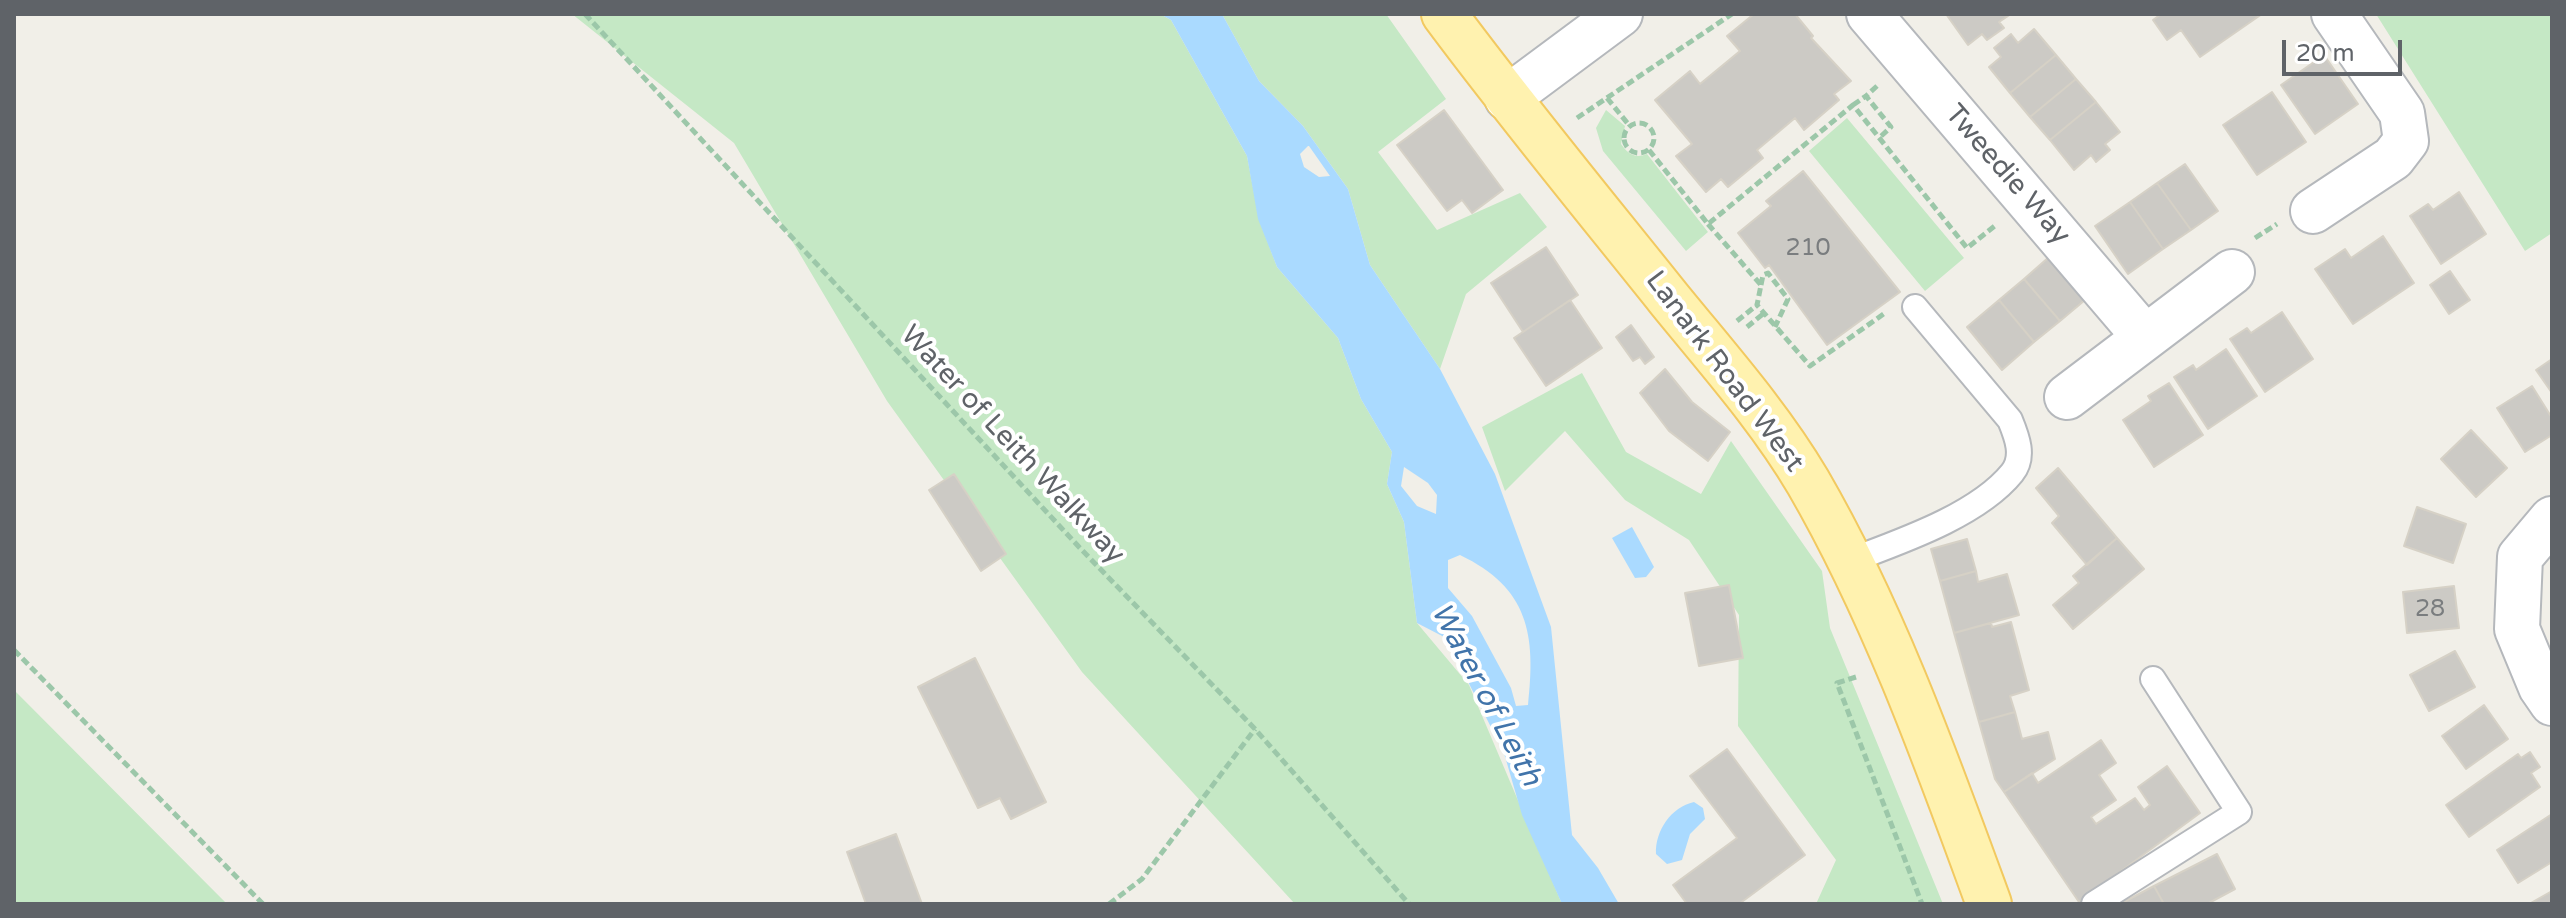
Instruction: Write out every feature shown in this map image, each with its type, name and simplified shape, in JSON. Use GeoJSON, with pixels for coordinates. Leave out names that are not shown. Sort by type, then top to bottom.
{"type":"FeatureCollection","features":[{"type":"Feature","properties":{"kind":"main road","name":"Lanark Road West"},"geometry":{"type":"LineString","coordinates":[[1444,14],[1507,98],[1753,402],[1807,481],[1849,561],[1895,665],[1989,904]]}},
{"type":"Feature","properties":{"kind":"street"},"geometry":{"type":"LineString","coordinates":[[1507,98],[1620,14]]}},
{"type":"Feature","properties":{"kind":"street","name":"Tweedie Way"},"geometry":{"type":"LineString","coordinates":[[1869,14],[2144,336]]}},
{"type":"Feature","properties":{"kind":"street"},"geometry":{"type":"LineString","coordinates":[[2301,214],[2393,158],[2406,141],[2402,113],[2334,14]]}},
{"type":"Feature","properties":{"kind":"street"},"geometry":{"type":"LineString","coordinates":[[2067,397],[2240,258]]}},
{"type":"Feature","properties":{"kind":"street"},"geometry":{"type":"LineString","coordinates":[[2552,519],[2520,557],[2517,629],[2541,687],[2552,703]]}},
{"type":"Feature","properties":{"kind":"lane"},"geometry":{"type":"LineString","coordinates":[[1849,561],[1945,522],[2013,472],[2018,457],[2019,441],[2010,420],[1915,307]]}},
{"type":"Feature","properties":{"kind":"lane"},"geometry":{"type":"LineString","coordinates":[[2094,904],[2239,812],[2153,679]]}},
{"type":"Feature","properties":{"kind":"path","name":"Water of Leith Walkway"},"geometry":{"type":"LineString","coordinates":[[585,14],[1057,524],[1255,729],[1409,904]]}},
{"type":"Feature","properties":{"kind":"path"},"geometry":{"type":"LineString","coordinates":[[1542,141],[1732,14]]}},
{"type":"Feature","properties":{"kind":"path"},"geometry":{"type":"LineString","coordinates":[[1708,224],[1866,96]]}},
{"type":"Feature","properties":{"kind":"path"},"geometry":{"type":"LineString","coordinates":[[1607,98],[1629,125]]}},
{"type":"Feature","properties":{"kind":"path"},"geometry":{"type":"LineString","coordinates":[[1853,105],[1967,248],[2028,200]]}},
{"type":"Feature","properties":{"kind":"path"},"geometry":{"type":"LineString","coordinates":[[1638,122],[1654,132],[1654,142],[1649,150],[1640,154],[1630,151],[1623,134],[1629,125],[1638,122]]}},
{"type":"Feature","properties":{"kind":"path"},"geometry":{"type":"LineString","coordinates":[[1649,150],[1761,285]]}},
{"type":"Feature","properties":{"kind":"path"},"geometry":{"type":"LineString","coordinates":[[2240,258],[2301,214]]}},
{"type":"Feature","properties":{"kind":"path"},"geometry":{"type":"LineString","coordinates":[[1737,321],[1757,305],[1763,275],[1768,273],[1788,299],[1775,327]]}},
{"type":"Feature","properties":{"kind":"path"},"geometry":{"type":"LineString","coordinates":[[1757,305],[1810,366],[1898,304],[1915,307]]}},
{"type":"Feature","properties":{"kind":"path"},"geometry":{"type":"LineString","coordinates":[[1743,330],[1763,314]]}},
{"type":"Feature","properties":{"kind":"path"},"geometry":{"type":"LineString","coordinates":[[14,650],[263,904]]}},
{"type":"Feature","properties":{"kind":"path"},"geometry":{"type":"LineString","coordinates":[[1895,665],[1837,683],[1922,904]]}},
{"type":"Feature","properties":{"kind":"path"},"geometry":{"type":"LineString","coordinates":[[1109,904],[1142,879],[1255,729]]}},
{"type":"Feature","properties":{"kind":"green space"},"geometry":{"type":"Polygon","coordinates":[[[572,14],[1160,14],[1171,20],[1247,156],[1259,219],[1277,267],[1338,338],[1361,399],[1392,452],[1387,484],[1404,522],[1417,623],[1469,685],[1562,904],[1295,904],[1082,672],[887,401],[734,143],[572,14]]]}},
{"type":"Feature","properties":{"kind":"green space"},"geometry":{"type":"Polygon","coordinates":[[[1222,14],[1386,14],[1446,99],[1378,152],[1437,230],[1520,193],[1547,227],[1466,294],[1440,369],[1370,265],[1348,189],[1303,126],[1259,81],[1222,14]]]}},
{"type":"Feature","properties":{"kind":"green space"},"geometry":{"type":"Polygon","coordinates":[[[2376,14],[2552,14],[2552,233],[2525,251],[2376,14]]]}},
{"type":"Feature","properties":{"kind":"green space"},"geometry":{"type":"Polygon","coordinates":[[[1606,110],[1625,126],[1621,144],[1624,148],[1635,156],[1647,154],[1708,232],[1686,251],[1603,151],[1596,128],[1606,110]]]}},
{"type":"Feature","properties":{"kind":"green space"},"geometry":{"type":"Polygon","coordinates":[[[1847,118],[1964,258],[1925,291],[1809,151],[1847,118]]]}},
{"type":"Feature","properties":{"kind":"green space"},"geometry":{"type":"Polygon","coordinates":[[[1582,373],[1626,452],[1701,494],[1731,441],[1822,571],[1830,628],[1943,904],[1816,904],[1836,860],[1738,726],[1739,615],[1689,540],[1625,500],[1565,431],[1505,491],[1482,427],[1582,373]]]}},
{"type":"Feature","properties":{"kind":"green space"},"geometry":{"type":"Polygon","coordinates":[[[14,690],[227,904],[14,904],[14,690]]]}},
{"type":"Feature","properties":{"kind":"water","name":"Water of Leith"},"geometry":{"type":"Polygon","coordinates":[[[1160,14],[1222,14],[1259,81],[1303,126],[1348,189],[1370,265],[1440,369],[1495,474],[1551,627],[1572,835],[1598,868],[1619,904],[1562,904],[1522,815],[1504,753],[1446,638],[1417,623],[1404,522],[1387,484],[1392,452],[1361,399],[1338,338],[1277,267],[1258,219],[1247,156],[1171,20],[1160,14]],[[1309,146],[1300,154],[1304,167],[1319,177],[1330,176],[1309,146]],[[1404,467],[1401,486],[1417,506],[1436,514],[1437,495],[1428,483],[1404,467]],[[1460,555],[1448,560],[1448,588],[1472,616],[1511,688],[1516,706],[1528,705],[1528,635],[1514,599],[1483,568],[1460,555]]]}},
{"type":"Feature","properties":{"kind":"water"},"geometry":{"type":"Polygon","coordinates":[[[1632,527],[1654,567],[1646,577],[1635,578],[1612,538],[1632,527]]]}},
{"type":"Feature","properties":{"kind":"water"},"geometry":{"type":"Polygon","coordinates":[[[1694,802],[1703,808],[1705,819],[1690,834],[1682,860],[1667,864],[1656,854],[1658,837],[1666,821],[1678,809],[1694,802]]]}},
{"type":"Feature","properties":{"kind":"building"},"geometry":{"type":"Polygon","coordinates":[[[1754,14],[1795,14],[1813,36],[1811,38],[1851,81],[1834,94],[1839,100],[1804,130],[1795,118],[1757,150],[1763,158],[1728,187],[1721,179],[1706,192],[1676,156],[1692,144],[1655,100],[1690,71],[1700,84],[1740,51],[1727,36],[1754,14]]]}},
{"type":"Feature","properties":{"kind":"building"},"geometry":{"type":"Polygon","coordinates":[[[1946,14],[2011,14],[1999,22],[2004,28],[1987,40],[1982,34],[1968,45],[1946,14]]]}},
{"type":"Feature","properties":{"kind":"building"},"geometry":{"type":"Polygon","coordinates":[[[2161,14],[2262,14],[2200,57],[2181,30],[2167,40],[2153,20],[2161,14]]]}},
{"type":"Feature","properties":{"kind":"building"},"geometry":{"type":"Polygon","coordinates":[[[2034,29],[2056,55],[2010,93],[1989,67],[2001,57],[1994,48],[2011,34],[2018,43],[2034,29]]]}},
{"type":"Feature","properties":{"kind":"building"},"geometry":{"type":"Polygon","coordinates":[[[2056,55],[2076,79],[2030,117],[2010,93],[2056,55]]]}},
{"type":"Feature","properties":{"kind":"building"},"geometry":{"type":"Polygon","coordinates":[[[2324,55],[2358,104],[2315,134],[2281,85],[2324,55]]]}},
{"type":"Feature","properties":{"kind":"building"},"geometry":{"type":"Polygon","coordinates":[[[2076,79],[2096,102],[2050,140],[2030,117],[2076,79]]]}},
{"type":"Feature","properties":{"kind":"building"},"geometry":{"type":"Polygon","coordinates":[[[2272,92],[2306,142],[2257,175],[2223,125],[2272,92]]]}},
{"type":"Feature","properties":{"kind":"building"},"geometry":{"type":"Polygon","coordinates":[[[2096,102],[2120,132],[2105,144],[2110,150],[2096,162],[2091,155],[2074,170],[2050,140],[2096,102]]]}},
{"type":"Feature","properties":{"kind":"building"},"geometry":{"type":"Polygon","coordinates":[[[1444,110],[1503,190],[1472,213],[1462,200],[1447,211],[1397,145],[1444,110]]]}},
{"type":"Feature","properties":{"kind":"building"},"geometry":{"type":"Polygon","coordinates":[[[2185,164],[2218,211],[2191,230],[2157,183],[2185,164]]]}},
{"type":"Feature","properties":{"kind":"building"},"geometry":{"type":"Polygon","coordinates":[[[1803,171],[1900,292],[1827,345],[1769,265],[1765,268],[1738,233],[1771,206],[1766,201],[1803,171]]]}},
{"type":"Feature","properties":{"kind":"building"},"geometry":{"type":"Polygon","coordinates":[[[2157,183],[2191,230],[2163,249],[2130,202],[2157,183]]]}},
{"type":"Feature","properties":{"kind":"building"},"geometry":{"type":"Polygon","coordinates":[[[2459,192],[2486,234],[2441,264],[2410,216],[2428,204],[2433,210],[2459,192]]]}},
{"type":"Feature","properties":{"kind":"building"},"geometry":{"type":"Polygon","coordinates":[[[2130,202],[2163,249],[2128,274],[2095,226],[2130,202]]]}},
{"type":"Feature","properties":{"kind":"building"},"geometry":{"type":"Polygon","coordinates":[[[2383,236],[2414,283],[2353,324],[2315,269],[2345,249],[2351,258],[2383,236]]]}},
{"type":"Feature","properties":{"kind":"building"},"geometry":{"type":"Polygon","coordinates":[[[1546,247],[1578,295],[1523,332],[1491,283],[1546,247]]]}},
{"type":"Feature","properties":{"kind":"building"},"geometry":{"type":"Polygon","coordinates":[[[2049,257],[2085,300],[2060,321],[2024,279],[2049,257]]]}},
{"type":"Feature","properties":{"kind":"building"},"geometry":{"type":"Polygon","coordinates":[[[2450,271],[2470,300],[2449,314],[2430,285],[2450,271]]]}},
{"type":"Feature","properties":{"kind":"building"},"geometry":{"type":"Polygon","coordinates":[[[2024,279],[2060,321],[2034,342],[1999,300],[2024,279]]]}},
{"type":"Feature","properties":{"kind":"building"},"geometry":{"type":"Polygon","coordinates":[[[1570,300],[1602,348],[1546,386],[1514,338],[1570,300]]]}},
{"type":"Feature","properties":{"kind":"building"},"geometry":{"type":"Polygon","coordinates":[[[1999,300],[2034,342],[2002,370],[1967,327],[1999,300]]]}},
{"type":"Feature","properties":{"kind":"building"},"geometry":{"type":"Polygon","coordinates":[[[2282,312],[2313,359],[2265,392],[2230,339],[2247,328],[2251,333],[2282,312]]]}},
{"type":"Feature","properties":{"kind":"building"},"geometry":{"type":"Polygon","coordinates":[[[1631,325],[1654,357],[1645,364],[1640,357],[1633,361],[1616,337],[1631,325]]]}},
{"type":"Feature","properties":{"kind":"building"},"geometry":{"type":"Polygon","coordinates":[[[2226,349],[2257,396],[2208,429],[2174,377],[2193,365],[2196,370],[2226,349]]]}},
{"type":"Feature","properties":{"kind":"building"},"geometry":{"type":"Polygon","coordinates":[[[2552,359],[2552,393],[2536,370],[2552,359]]]}},
{"type":"Feature","properties":{"kind":"building"},"geometry":{"type":"Polygon","coordinates":[[[1665,369],[1692,402],[1730,432],[1708,461],[1669,431],[1640,393],[1665,369]]]}},
{"type":"Feature","properties":{"kind":"building"},"geometry":{"type":"Polygon","coordinates":[[[2169,383],[2203,435],[2154,467],[2123,420],[2151,401],[2148,396],[2169,383]]]}},
{"type":"Feature","properties":{"kind":"building"},"geometry":{"type":"Polygon","coordinates":[[[2532,386],[2552,418],[2552,435],[2525,452],[2497,408],[2532,386]]]}},
{"type":"Feature","properties":{"kind":"building"},"geometry":{"type":"Polygon","coordinates":[[[2471,430],[2507,468],[2476,497],[2441,459],[2471,430]]]}},
{"type":"Feature","properties":{"kind":"building"},"geometry":{"type":"Polygon","coordinates":[[[2058,468],[2117,538],[2087,565],[2052,523],[2059,516],[2036,488],[2058,468]]]}},
{"type":"Feature","properties":{"kind":"building"},"geometry":{"type":"Polygon","coordinates":[[[954,474],[1006,554],[981,571],[929,490],[954,474]]]}},
{"type":"Feature","properties":{"kind":"building"},"geometry":{"type":"Polygon","coordinates":[[[2417,507],[2466,524],[2453,563],[2404,546],[2417,507]]]}},
{"type":"Feature","properties":{"kind":"building"},"geometry":{"type":"Polygon","coordinates":[[[2117,538],[2144,569],[2073,629],[2053,605],[2079,583],[2073,576],[2117,538]]]}},
{"type":"Feature","properties":{"kind":"building"},"geometry":{"type":"Polygon","coordinates":[[[1967,539],[1976,571],[1940,581],[1931,549],[1967,539]]]}},
{"type":"Feature","properties":{"kind":"building"},"geometry":{"type":"Polygon","coordinates":[[[1976,571],[1978,582],[2007,574],[2019,615],[1954,633],[1940,581],[1976,571]]]}},
{"type":"Feature","properties":{"kind":"building"},"geometry":{"type":"Polygon","coordinates":[[[1729,585],[1743,658],[1699,666],[1685,593],[1729,585]]]}},
{"type":"Feature","properties":{"kind":"building"},"geometry":{"type":"Polygon","coordinates":[[[2454,586],[2459,628],[2407,633],[2403,592],[2454,586]]]}},
{"type":"Feature","properties":{"kind":"building"},"geometry":{"type":"Polygon","coordinates":[[[2011,622],[2029,690],[2010,696],[2015,712],[1979,722],[1954,633],[1991,623],[1992,627],[2011,622]]]}},
{"type":"Feature","properties":{"kind":"building"},"geometry":{"type":"Polygon","coordinates":[[[2455,651],[2475,687],[2429,711],[2410,675],[2455,651]]]}},
{"type":"Feature","properties":{"kind":"building"},"geometry":{"type":"Polygon","coordinates":[[[975,658],[1046,802],[1011,819],[1000,798],[978,808],[918,687],[975,658]]]}},
{"type":"Feature","properties":{"kind":"building"},"geometry":{"type":"Polygon","coordinates":[[[2484,705],[2508,739],[2466,769],[2442,736],[2484,705]]]}},
{"type":"Feature","properties":{"kind":"building"},"geometry":{"type":"Polygon","coordinates":[[[2015,712],[2022,739],[2048,732],[2055,759],[2004,792],[1995,779],[1979,722],[2015,712]]]}},
{"type":"Feature","properties":{"kind":"building"},"geometry":{"type":"Polygon","coordinates":[[[2101,740],[2116,763],[2099,775],[2116,800],[2091,817],[2096,824],[2135,798],[2144,810],[2150,805],[2138,787],[2167,766],[2200,813],[2079,902],[2004,792],[2032,773],[2038,783],[2101,740]]]}},
{"type":"Feature","properties":{"kind":"building"},"geometry":{"type":"Polygon","coordinates":[[[1727,749],[1805,855],[1739,904],[1687,904],[1673,885],[1737,838],[1690,776],[1727,749]]]}},
{"type":"Feature","properties":{"kind":"building"},"geometry":{"type":"Polygon","coordinates":[[[2530,752],[2540,767],[2531,773],[2540,787],[2469,837],[2446,805],[2518,754],[2521,758],[2530,752]]]}},
{"type":"Feature","properties":{"kind":"building"},"geometry":{"type":"Polygon","coordinates":[[[2552,814],[2552,862],[2518,883],[2497,850],[2552,814]]]}},
{"type":"Feature","properties":{"kind":"building"},"geometry":{"type":"Polygon","coordinates":[[[896,834],[922,904],[866,904],[847,852],[896,834]]]}},
{"type":"Feature","properties":{"kind":"building"},"geometry":{"type":"Polygon","coordinates":[[[2217,854],[2235,889],[2207,904],[2164,904],[2154,886],[2217,854]]]}},
{"type":"Feature","properties":{"kind":"building"},"geometry":{"type":"Polygon","coordinates":[[[2154,886],[2164,904],[2120,904],[2154,886]]]}},
{"type":"Feature","properties":{"kind":"building"},"geometry":{"type":"Polygon","coordinates":[[[2552,891],[2552,904],[2529,904],[2552,891]]]}}]}
